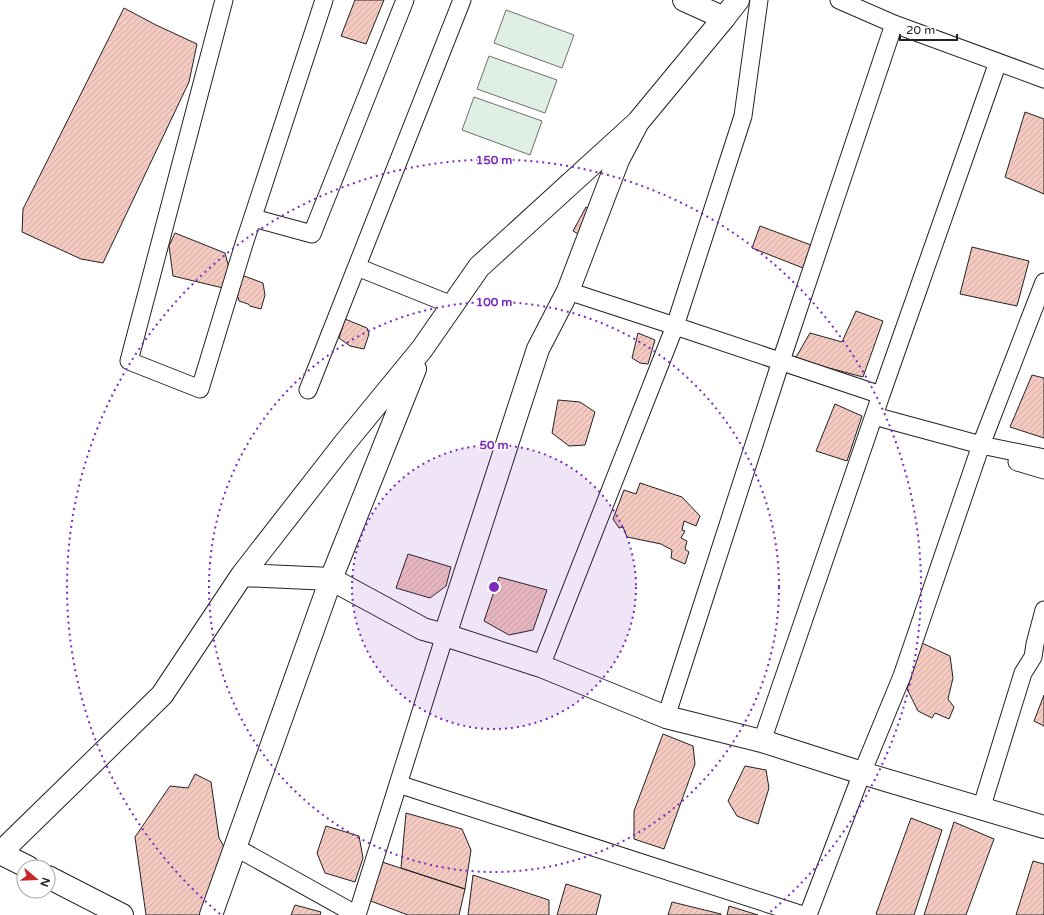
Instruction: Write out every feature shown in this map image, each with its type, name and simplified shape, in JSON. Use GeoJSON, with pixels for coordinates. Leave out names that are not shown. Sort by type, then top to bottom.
{"type":"FeatureCollection","features":[{"type":"Feature","properties":{"kind":"main road"},"geometry":{"type":"LineString","coordinates":[[684,0],[724,18]]}},
{"type":"Feature","properties":{"kind":"main road"},"geometry":{"type":"LineString","coordinates":[[16,861],[0,853],[162,695],[242,575],[344,444],[422,349],[479,267],[638,122],[738,0]]}},
{"type":"Feature","properties":{"kind":"main road"},"geometry":{"type":"LineString","coordinates":[[445,635],[538,349],[568,291],[618,160],[638,122]]}},
{"type":"Feature","properties":{"kind":"main road"},"geometry":{"type":"LineString","coordinates":[[211,915],[331,579],[422,349]]}},
{"type":"Feature","properties":{"kind":"main road"},"geometry":{"type":"LineString","coordinates":[[242,575],[331,579],[423,629],[541,666],[666,717],[762,741],[862,774],[1044,827]]}},
{"type":"Feature","properties":{"kind":"main road"},"geometry":{"type":"LineString","coordinates":[[56,882],[122,915]]}},
{"type":"Feature","properties":{"kind":"street"},"geometry":{"type":"LineString","coordinates":[[224,0],[129,361],[200,389],[253,218],[324,0]]}},
{"type":"Feature","properties":{"kind":"street"},"geometry":{"type":"LineString","coordinates":[[253,218],[312,234],[405,0]]}},
{"type":"Feature","properties":{"kind":"street"},"geometry":{"type":"LineString","coordinates":[[308,390],[462,0]]}},
{"type":"Feature","properties":{"kind":"street"},"geometry":{"type":"LineString","coordinates":[[541,666],[675,326],[743,116],[759,0]]}},
{"type":"Feature","properties":{"kind":"street"},"geometry":{"type":"LineString","coordinates":[[839,0],[894,24],[1044,79]]}},
{"type":"Feature","properties":{"kind":"street"},"geometry":{"type":"LineString","coordinates":[[666,717],[781,361],[894,24]]}},
{"type":"Feature","properties":{"kind":"street"},"geometry":{"type":"LineString","coordinates":[[762,741],[998,62]]}},
{"type":"Feature","properties":{"kind":"street"},"geometry":{"type":"LineString","coordinates":[[357,267],[452,305]]}},
{"type":"Feature","properties":{"kind":"street"},"geometry":{"type":"LineString","coordinates":[[808,915],[862,774],[902,676],[981,444],[1044,282]]}},
{"type":"Feature","properties":{"kind":"street"},"geometry":{"type":"LineString","coordinates":[[568,291],[881,395]]}},
{"type":"Feature","properties":{"kind":"street"},"geometry":{"type":"LineString","coordinates":[[874,416],[981,444],[1044,458]]}},
{"type":"Feature","properties":{"kind":"street"},"geometry":{"type":"LineString","coordinates":[[981,444],[1017,462],[1044,470]]}},
{"type":"Feature","properties":{"kind":"street"},"geometry":{"type":"LineString","coordinates":[[981,809],[1023,673],[1039,659],[1035,644],[1044,610]]}},
{"type":"Feature","properties":{"kind":"street"},"geometry":{"type":"LineString","coordinates":[[235,847],[357,915],[445,635]]}},
{"type":"Feature","properties":{"kind":"street"},"geometry":{"type":"LineString","coordinates":[[398,784],[803,915]]}},
{"type":"Feature","properties":{"kind":"green space"},"geometry":{"type":"Polygon","coordinates":[[[506,10],[574,35],[562,68],[494,43],[506,10]]]}},
{"type":"Feature","properties":{"kind":"green space"},"geometry":{"type":"Polygon","coordinates":[[[489,56],[557,80],[545,113],[477,89],[489,56]]]}},
{"type":"Feature","properties":{"kind":"green space"},"geometry":{"type":"Polygon","coordinates":[[[474,97],[542,121],[530,155],[462,130],[474,97]]]}},
{"type":"Feature","properties":{"kind":"building"},"geometry":{"type":"Polygon","coordinates":[[[355,0],[384,0],[366,44],[341,36],[355,0]]]}},
{"type":"Feature","properties":{"kind":"building"},"geometry":{"type":"Polygon","coordinates":[[[124,8],[197,44],[189,82],[103,263],[81,259],[22,232],[23,209],[124,8]]]}},
{"type":"Feature","properties":{"kind":"building"},"geometry":{"type":"Polygon","coordinates":[[[1025,112],[1044,119],[1044,194],[1005,177],[1025,112]]]}},
{"type":"Feature","properties":{"kind":"building"},"geometry":{"type":"Polygon","coordinates":[[[586,207],[595,212],[582,236],[573,231],[586,207]]]}},
{"type":"Feature","properties":{"kind":"building"},"geometry":{"type":"Polygon","coordinates":[[[760,226],[811,245],[803,268],[752,248],[760,226]]]}},
{"type":"Feature","properties":{"kind":"building"},"geometry":{"type":"Polygon","coordinates":[[[175,233],[225,253],[229,268],[223,288],[173,276],[169,246],[175,233]]]}},
{"type":"Feature","properties":{"kind":"building"},"geometry":{"type":"Polygon","coordinates":[[[972,247],[1029,261],[1017,306],[960,294],[972,247]]]}},
{"type":"Feature","properties":{"kind":"building"},"geometry":{"type":"Polygon","coordinates":[[[236,273],[263,283],[265,295],[261,309],[239,301],[238,297],[233,295],[236,273]]]}},
{"type":"Feature","properties":{"kind":"building"},"geometry":{"type":"Polygon","coordinates":[[[856,311],[883,321],[863,377],[795,359],[810,333],[842,342],[856,311]]]}},
{"type":"Feature","properties":{"kind":"building"},"geometry":{"type":"Polygon","coordinates":[[[345,319],[367,328],[369,334],[364,349],[350,346],[339,338],[345,319]]]}},
{"type":"Feature","properties":{"kind":"building"},"geometry":{"type":"Polygon","coordinates":[[[638,333],[655,340],[648,364],[640,363],[632,358],[638,333]]]}},
{"type":"Feature","properties":{"kind":"building"},"geometry":{"type":"Polygon","coordinates":[[[1032,375],[1044,378],[1044,438],[1010,427],[1032,375]]]}},
{"type":"Feature","properties":{"kind":"building"},"geometry":{"type":"Polygon","coordinates":[[[558,400],[580,402],[595,412],[585,445],[569,446],[552,433],[558,400]]]}},
{"type":"Feature","properties":{"kind":"building"},"geometry":{"type":"Polygon","coordinates":[[[835,404],[862,416],[847,461],[816,451],[835,404]]]}},
{"type":"Feature","properties":{"kind":"building"},"geometry":{"type":"Polygon","coordinates":[[[640,483],[682,497],[700,516],[696,526],[684,521],[682,530],[685,531],[681,538],[687,541],[685,549],[689,552],[685,564],[671,558],[672,550],[661,544],[627,537],[623,527],[619,528],[613,519],[624,490],[636,494],[640,483]]]}},
{"type":"Feature","properties":{"kind":"building"},"geometry":{"type":"Polygon","coordinates":[[[408,554],[451,567],[446,586],[430,598],[396,588],[408,554]]]}},
{"type":"Feature","properties":{"kind":"building"},"geometry":{"type":"Polygon","coordinates":[[[499,577],[547,590],[533,630],[509,635],[484,621],[499,577]]]}},
{"type":"Feature","properties":{"kind":"building"},"geometry":{"type":"Polygon","coordinates":[[[922,643],[950,656],[953,678],[948,699],[954,707],[949,719],[935,713],[932,718],[918,711],[907,689],[922,643]]]}},
{"type":"Feature","properties":{"kind":"building"},"geometry":{"type":"Polygon","coordinates":[[[1044,695],[1044,726],[1034,721],[1044,695]]]}},
{"type":"Feature","properties":{"kind":"building"},"geometry":{"type":"Polygon","coordinates":[[[663,734],[693,746],[695,764],[664,849],[634,839],[634,811],[663,734]]]}},
{"type":"Feature","properties":{"kind":"building"},"geometry":{"type":"Polygon","coordinates":[[[745,766],[766,770],[769,788],[758,824],[737,816],[728,801],[745,766]]]}},
{"type":"Feature","properties":{"kind":"building"},"geometry":{"type":"Polygon","coordinates":[[[195,774],[211,782],[219,838],[227,852],[205,915],[146,915],[135,837],[170,786],[188,788],[195,774]]]}},
{"type":"Feature","properties":{"kind":"building"},"geometry":{"type":"Polygon","coordinates":[[[406,813],[462,829],[471,850],[465,889],[401,868],[406,813]]]}},
{"type":"Feature","properties":{"kind":"building"},"geometry":{"type":"Polygon","coordinates":[[[911,818],[942,830],[914,915],[878,915],[876,914],[911,818]]]}},
{"type":"Feature","properties":{"kind":"building"},"geometry":{"type":"Polygon","coordinates":[[[954,822],[994,839],[966,915],[924,915],[954,822]]]}},
{"type":"Feature","properties":{"kind":"building"},"geometry":{"type":"Polygon","coordinates":[[[326,826],[359,836],[363,858],[355,882],[325,873],[317,853],[326,826]]]}},
{"type":"Feature","properties":{"kind":"building"},"geometry":{"type":"Polygon","coordinates":[[[379,861],[465,889],[459,915],[408,915],[368,900],[379,861]]]}},
{"type":"Feature","properties":{"kind":"building"},"geometry":{"type":"Polygon","coordinates":[[[1033,861],[1044,864],[1044,915],[1016,915],[1033,861]]]}},
{"type":"Feature","properties":{"kind":"building"},"geometry":{"type":"Polygon","coordinates":[[[473,875],[549,900],[549,915],[468,915],[473,875]]]}},
{"type":"Feature","properties":{"kind":"building"},"geometry":{"type":"Polygon","coordinates":[[[566,884],[601,895],[596,915],[557,915],[566,884]]]}},
{"type":"Feature","properties":{"kind":"building"},"geometry":{"type":"Polygon","coordinates":[[[672,902],[721,914],[721,915],[668,915],[672,902]]]}},
{"type":"Feature","properties":{"kind":"building"},"geometry":{"type":"Polygon","coordinates":[[[295,905],[321,912],[320,915],[291,915],[295,905]]]}},
{"type":"Feature","properties":{"kind":"building"},"geometry":{"type":"Polygon","coordinates":[[[729,906],[758,915],[727,915],[729,906]]]}}]}
